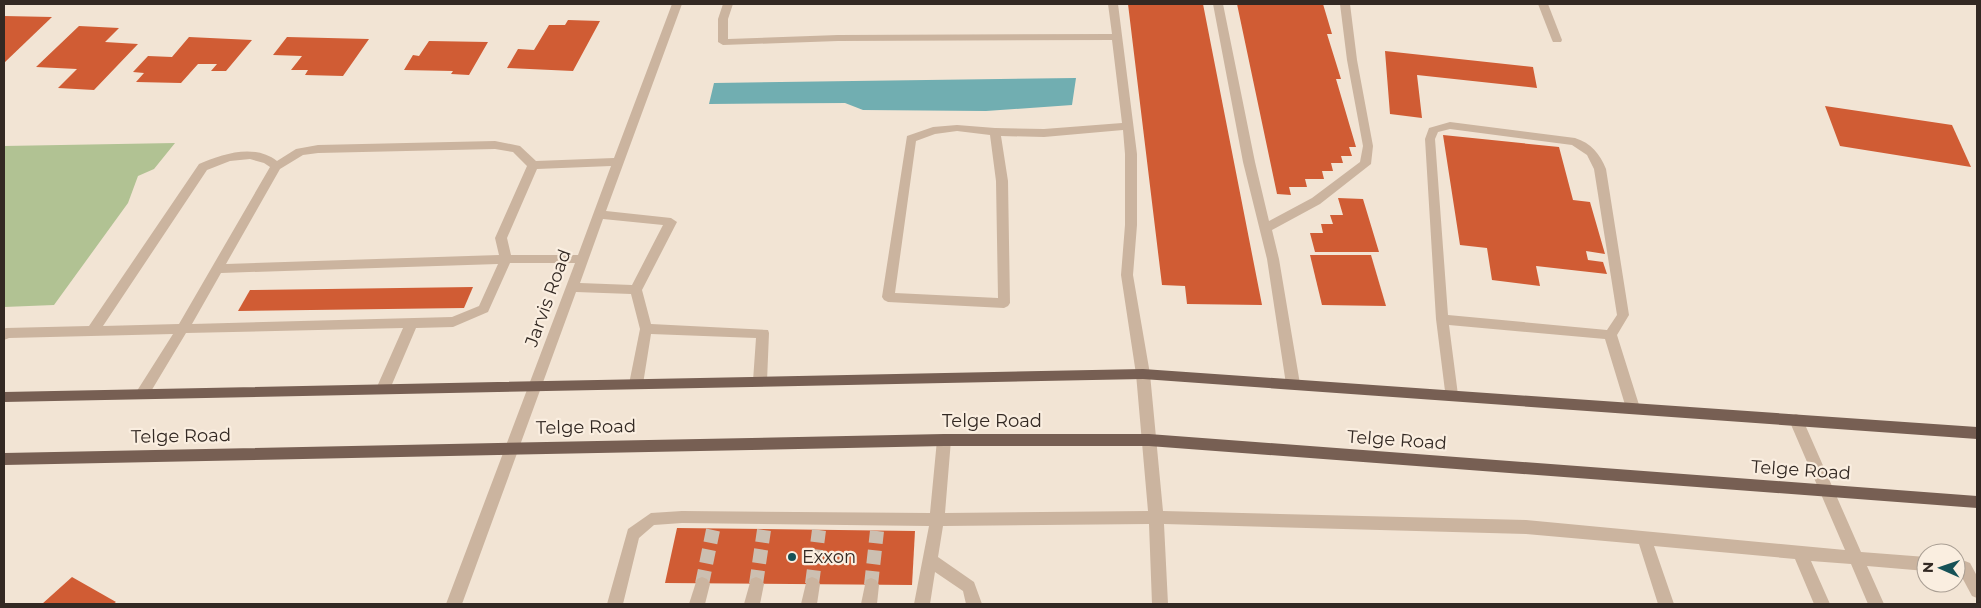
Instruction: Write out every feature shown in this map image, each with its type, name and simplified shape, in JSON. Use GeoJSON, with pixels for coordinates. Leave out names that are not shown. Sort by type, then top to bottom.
{"type":"FeatureCollection","features":[{"type":"Feature","properties":{"kind":"main road"},"geometry":{"type":"LineString","coordinates":[[4,396],[1143,374],[1977,433]]}},
{"type":"Feature","properties":{"kind":"main road","name":"Telge Road"},"geometry":{"type":"LineString","coordinates":[[4,459],[944,440],[1149,440],[1977,502]]}},
{"type":"Feature","properties":{"kind":"street","name":"Jarvis Road"},"geometry":{"type":"LineString","coordinates":[[454,604],[677,4]]}},
{"type":"Feature","properties":{"kind":"street"},"geometry":{"type":"LineString","coordinates":[[728,4],[723,18],[723,42],[838,38],[1117,37]]}},
{"type":"Feature","properties":{"kind":"street"},"geometry":{"type":"LineString","coordinates":[[1113,4],[1128,126],[1131,172],[1127,275],[1143,374],[1156,517],[1160,604]]}},
{"type":"Feature","properties":{"kind":"street"},"geometry":{"type":"LineString","coordinates":[[1218,4],[1249,162],[1276,274],[1293,384]]}},
{"type":"Feature","properties":{"kind":"street"},"geometry":{"type":"LineString","coordinates":[[1264,228],[1316,201],[1365,164],[1368,146],[1352,60],[1345,4]]}},
{"type":"Feature","properties":{"kind":"street"},"geometry":{"type":"LineString","coordinates":[[1543,4],[1557,40]]}},
{"type":"Feature","properties":{"kind":"street"},"geometry":{"type":"LineString","coordinates":[[1452,395],[1442,319],[1430,139],[1433,130],[1450,125],[1575,142],[1596,155],[1600,169],[1622,315],[1610,335],[1633,408]]}},
{"type":"Feature","properties":{"kind":"street"},"geometry":{"type":"LineString","coordinates":[[995,132],[1002,181],[1004,304],[888,297],[911,139],[933,131],[957,128],[995,132],[1044,133],[1128,126]]}},
{"type":"Feature","properties":{"kind":"street"},"geometry":{"type":"LineString","coordinates":[[142,394],[184,328],[276,166],[300,152],[318,149],[495,145],[516,149],[533,165],[618,162]]}},
{"type":"Feature","properties":{"kind":"street"},"geometry":{"type":"LineString","coordinates":[[93,330],[202,167],[223,158],[253,155],[272,161],[276,166]]}},
{"type":"Feature","properties":{"kind":"street"},"geometry":{"type":"LineString","coordinates":[[4,335],[6,333],[93,330],[453,322],[484,308],[506,259],[501,238],[533,165]]}},
{"type":"Feature","properties":{"kind":"street"},"geometry":{"type":"LineString","coordinates":[[599,214],[670,222],[636,290],[646,329],[636,384]]}},
{"type":"Feature","properties":{"kind":"street"},"geometry":{"type":"LineString","coordinates":[[217,269],[506,259],[583,259]]}},
{"type":"Feature","properties":{"kind":"street"},"geometry":{"type":"LineString","coordinates":[[572,287],[636,290]]}},
{"type":"Feature","properties":{"kind":"street"},"geometry":{"type":"LineString","coordinates":[[1442,319],[1610,335]]}},
{"type":"Feature","properties":{"kind":"street"},"geometry":{"type":"LineString","coordinates":[[383,389],[412,323]]}},
{"type":"Feature","properties":{"kind":"street"},"geometry":{"type":"LineString","coordinates":[[646,329],[763,333],[760,381]]}},
{"type":"Feature","properties":{"kind":"street"},"geometry":{"type":"LineString","coordinates":[[1796,420],[1876,604]]}},
{"type":"Feature","properties":{"kind":"street"},"geometry":{"type":"LineString","coordinates":[[922,604],[937,520],[944,440]]}},
{"type":"Feature","properties":{"kind":"street"},"geometry":{"type":"LineString","coordinates":[[615,604],[633,534],[651,519],[714,524],[877,525],[937,520],[1156,517],[1526,526],[1916,563]]}},
{"type":"Feature","properties":{"kind":"street"},"geometry":{"type":"LineString","coordinates":[[1644,538],[1666,604]]}},
{"type":"Feature","properties":{"kind":"street"},"geometry":{"type":"LineString","coordinates":[[1800,552],[1822,604]]}},
{"type":"Feature","properties":{"kind":"street"},"geometry":{"type":"LineString","coordinates":[[930,560],[969,586],[974,604]]}},
{"type":"Feature","properties":{"kind":"street"},"geometry":{"type":"LineString","coordinates":[[1966,568],[1977,591]]}},
{"type":"Feature","properties":{"kind":"street"},"geometry":{"type":"LineString","coordinates":[[697,604],[702,584]]}},
{"type":"Feature","properties":{"kind":"street"},"geometry":{"type":"LineString","coordinates":[[752,604],[756,584]]}},
{"type":"Feature","properties":{"kind":"street"},"geometry":{"type":"LineString","coordinates":[[809,604],[812,584]]}},
{"type":"Feature","properties":{"kind":"street"},"geometry":{"type":"LineString","coordinates":[[869,604],[871,585]]}},
{"type":"Feature","properties":{"kind":"green space"},"geometry":{"type":"Polygon","coordinates":[[[175,143],[154,169],[138,176],[128,203],[54,305],[4,307],[4,146],[175,143]]]}},
{"type":"Feature","properties":{"kind":"water"},"geometry":{"type":"Polygon","coordinates":[[[1076,78],[1072,105],[986,111],[863,110],[845,103],[709,104],[714,83],[1076,78]]]}},
{"type":"Feature","properties":{"kind":"building"},"geometry":{"type":"Polygon","coordinates":[[[1128,4],[1203,4],[1262,305],[1187,304],[1185,286],[1162,285],[1128,4]]]}},
{"type":"Feature","properties":{"kind":"building"},"geometry":{"type":"Polygon","coordinates":[[[1237,4],[1323,4],[1332,34],[1327,34],[1341,79],[1336,79],[1356,147],[1349,147],[1352,156],[1341,156],[1343,163],[1331,163],[1333,171],[1322,171],[1324,179],[1305,179],[1307,187],[1289,187],[1291,195],[1277,194],[1237,4]]]}},
{"type":"Feature","properties":{"kind":"building"},"geometry":{"type":"Polygon","coordinates":[[[4,16],[52,17],[4,63],[4,16]]]}},
{"type":"Feature","properties":{"kind":"building"},"geometry":{"type":"Polygon","coordinates":[[[568,20],[600,21],[573,71],[507,68],[518,49],[534,50],[549,25],[565,25],[568,20]]]}},
{"type":"Feature","properties":{"kind":"building"},"geometry":{"type":"Polygon","coordinates":[[[79,26],[119,28],[105,42],[138,44],[94,90],[58,88],[77,69],[36,67],[79,26]]]}},
{"type":"Feature","properties":{"kind":"building"},"geometry":{"type":"Polygon","coordinates":[[[189,37],[252,40],[226,71],[211,71],[217,64],[198,64],[181,83],[136,82],[144,73],[133,72],[148,56],[172,57],[189,37]]]}},
{"type":"Feature","properties":{"kind":"building"},"geometry":{"type":"Polygon","coordinates":[[[287,37],[369,39],[343,76],[305,75],[308,70],[291,70],[302,56],[273,55],[287,37]]]}},
{"type":"Feature","properties":{"kind":"building"},"geometry":{"type":"Polygon","coordinates":[[[429,41],[488,42],[469,75],[451,74],[453,71],[404,70],[413,55],[419,56],[429,41]]]}},
{"type":"Feature","properties":{"kind":"building"},"geometry":{"type":"Polygon","coordinates":[[[1385,51],[1533,67],[1537,88],[1417,75],[1422,118],[1390,114],[1385,51]]]}},
{"type":"Feature","properties":{"kind":"building"},"geometry":{"type":"Polygon","coordinates":[[[1825,106],[1952,125],[1971,167],[1840,146],[1825,106]]]}},
{"type":"Feature","properties":{"kind":"building"},"geometry":{"type":"Polygon","coordinates":[[[1443,135],[1559,147],[1573,200],[1590,202],[1605,254],[1586,251],[1588,260],[1603,262],[1607,274],[1536,266],[1540,286],[1492,280],[1487,248],[1460,245],[1443,135]]]}},
{"type":"Feature","properties":{"kind":"building"},"geometry":{"type":"Polygon","coordinates":[[[1338,198],[1363,199],[1379,252],[1315,252],[1310,233],[1323,233],[1321,224],[1333,224],[1330,215],[1343,215],[1338,198]]]}},
{"type":"Feature","properties":{"kind":"building"},"geometry":{"type":"Polygon","coordinates":[[[1310,255],[1371,255],[1386,306],[1322,305],[1310,255]]]}},
{"type":"Feature","properties":{"kind":"building"},"geometry":{"type":"Polygon","coordinates":[[[473,287],[464,308],[238,311],[250,290],[473,287]]]}},
{"type":"Feature","properties":{"kind":"building","name":"Exxon"},"geometry":{"type":"Polygon","coordinates":[[[677,528],[915,531],[912,585],[665,583],[677,528]]]}},
{"type":"Feature","properties":{"kind":"building"},"geometry":{"type":"Polygon","coordinates":[[[72,577],[116,602],[113,604],[42,604],[72,577]]]}},
{"type":"Feature","properties":{"kind":"tunnel"},"geometry":{"type":"LineString","coordinates":[[702,584],[713,530]]}},
{"type":"Feature","properties":{"kind":"tunnel"},"geometry":{"type":"LineString","coordinates":[[756,584],[764,530]]}},
{"type":"Feature","properties":{"kind":"tunnel"},"geometry":{"type":"LineString","coordinates":[[812,584],[819,530]]}},
{"type":"Feature","properties":{"kind":"tunnel"},"geometry":{"type":"LineString","coordinates":[[871,585],[877,531]]}},
{"type":"Feature","properties":{"kind":"place","name":"Exxon"},"geometry":{"type":"Point","coordinates":[792,557]}}]}
